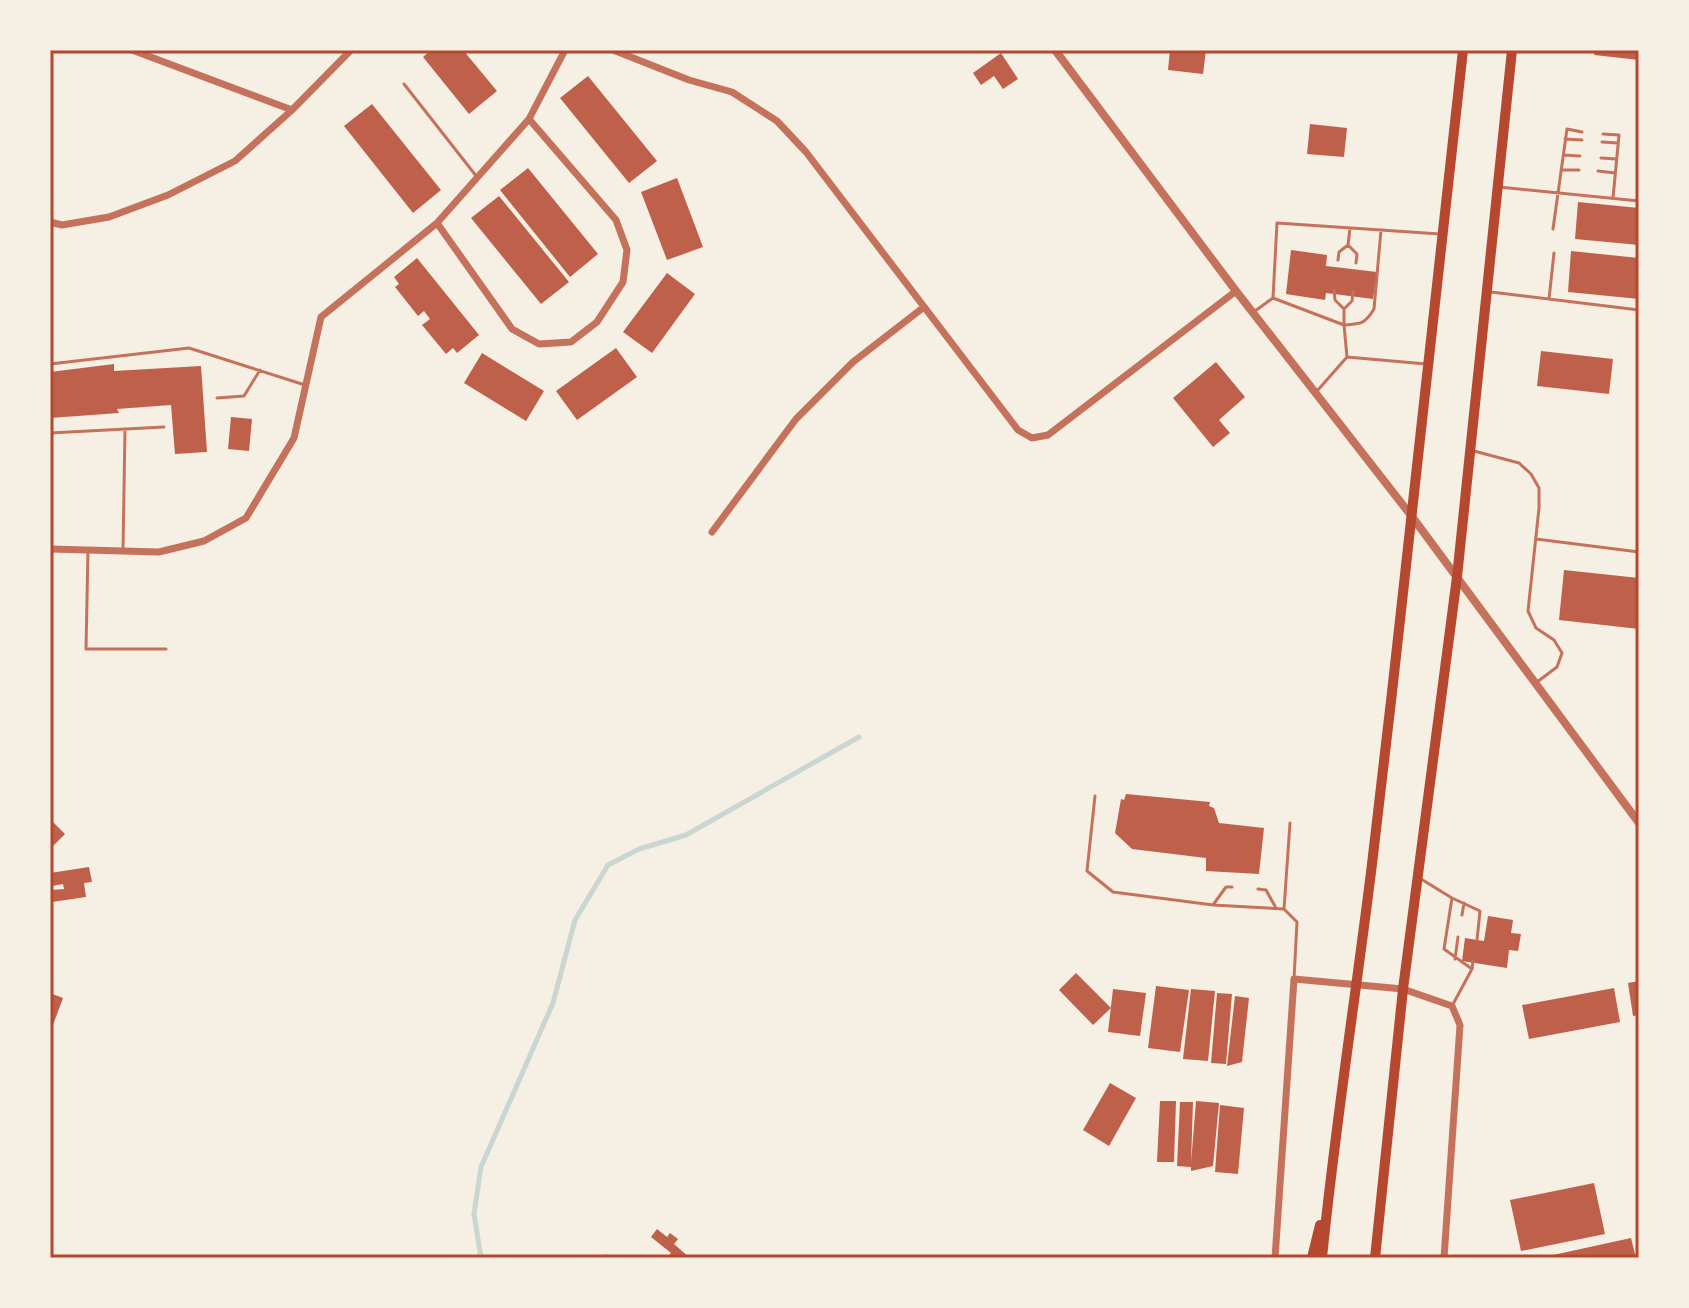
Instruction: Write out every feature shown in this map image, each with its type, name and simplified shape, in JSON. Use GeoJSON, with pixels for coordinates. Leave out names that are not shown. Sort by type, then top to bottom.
{"type":"FeatureCollection","features":[{"type":"Feature","properties":{"kind":"main road"},"geometry":{"type":"LineString","coordinates":[[1322,1258],[1413,518],[1463,50]]}},
{"type":"Feature","properties":{"kind":"main road"},"geometry":{"type":"LineString","coordinates":[[1375,1258],[1403,989],[1457,577],[1512,50]]}},
{"type":"Feature","properties":{"kind":"main road"},"geometry":{"type":"LineString","coordinates":[[1312,1258],[1328,1196]]}},
{"type":"Feature","properties":{"kind":"street"},"geometry":{"type":"LineString","coordinates":[[132,50],[292,110]]}},
{"type":"Feature","properties":{"kind":"street"},"geometry":{"type":"LineString","coordinates":[[50,222],[62,225],[109,217],[168,195],[235,161],[292,110],[351,50]]}},
{"type":"Feature","properties":{"kind":"street"},"geometry":{"type":"LineString","coordinates":[[50,549],[159,552],[204,541],[246,518],[294,438],[321,317],[437,223],[529,119],[565,50]]}},
{"type":"Feature","properties":{"kind":"street"},"geometry":{"type":"LineString","coordinates":[[613,50],[689,80],[732,92],[777,121],[806,152],[1018,430],[1032,438],[1048,435],[1236,291]]}},
{"type":"Feature","properties":{"kind":"street"},"geometry":{"type":"LineString","coordinates":[[1055,50],[1252,312],[1413,518],[1639,823]]}},
{"type":"Feature","properties":{"kind":"street"},"geometry":{"type":"LineString","coordinates":[[437,223],[512,329],[539,344],[571,342],[597,322],[623,282],[627,250],[616,220],[529,119]]}},
{"type":"Feature","properties":{"kind":"street"},"geometry":{"type":"LineString","coordinates":[[712,532],[796,419],[853,362],[924,307]]}},
{"type":"Feature","properties":{"kind":"street"},"geometry":{"type":"LineString","coordinates":[[1275,1258],[1294,979],[1403,989],[1452,1006],[1460,1025],[1444,1258]]}},
{"type":"Feature","properties":{"kind":"lane"},"geometry":{"type":"LineString","coordinates":[[404,84],[477,177]]}},
{"type":"Feature","properties":{"kind":"lane"},"geometry":{"type":"LineString","coordinates":[[1553,229],[1567,129],[1582,132]]}},
{"type":"Feature","properties":{"kind":"lane"},"geometry":{"type":"LineString","coordinates":[[1603,134],[1619,135],[1613,198]]}},
{"type":"Feature","properties":{"kind":"lane"},"geometry":{"type":"LineString","coordinates":[[1565,139],[1582,140]]}},
{"type":"Feature","properties":{"kind":"lane"},"geometry":{"type":"LineString","coordinates":[[1602,142],[1618,143]]}},
{"type":"Feature","properties":{"kind":"lane"},"geometry":{"type":"LineString","coordinates":[[1564,155],[1580,156]]}},
{"type":"Feature","properties":{"kind":"lane"},"geometry":{"type":"LineString","coordinates":[[1601,158],[1616,159]]}},
{"type":"Feature","properties":{"kind":"lane"},"geometry":{"type":"LineString","coordinates":[[1562,170],[1579,170]]}},
{"type":"Feature","properties":{"kind":"lane"},"geometry":{"type":"LineString","coordinates":[[1598,171],[1615,173]]}},
{"type":"Feature","properties":{"kind":"lane"},"geometry":{"type":"LineString","coordinates":[[1498,187],[1639,201]]}},
{"type":"Feature","properties":{"kind":"lane"},"geometry":{"type":"LineString","coordinates":[[1273,298],[1277,223],[1444,234]]}},
{"type":"Feature","properties":{"kind":"lane"},"geometry":{"type":"LineString","coordinates":[[1338,260],[1339,252],[1348,245],[1350,228]]}},
{"type":"Feature","properties":{"kind":"lane"},"geometry":{"type":"LineString","coordinates":[[1273,298],[1344,325],[1360,324],[1369,318],[1374,309],[1381,230]]}},
{"type":"Feature","properties":{"kind":"lane"},"geometry":{"type":"LineString","coordinates":[[1348,245],[1357,254],[1356,263]]}},
{"type":"Feature","properties":{"kind":"lane"},"geometry":{"type":"LineString","coordinates":[[1549,299],[1554,253]]}},
{"type":"Feature","properties":{"kind":"lane"},"geometry":{"type":"LineString","coordinates":[[1315,393],[1347,357],[1344,309],[1335,300],[1334,290]]}},
{"type":"Feature","properties":{"kind":"lane"},"geometry":{"type":"LineString","coordinates":[[1487,291],[1639,310]]}},
{"type":"Feature","properties":{"kind":"lane"},"geometry":{"type":"LineString","coordinates":[[1344,309],[1352,301],[1353,292]]}},
{"type":"Feature","properties":{"kind":"lane"},"geometry":{"type":"LineString","coordinates":[[1252,312],[1273,298]]}},
{"type":"Feature","properties":{"kind":"lane"},"geometry":{"type":"LineString","coordinates":[[50,364],[189,348],[305,385]]}},
{"type":"Feature","properties":{"kind":"lane"},"geometry":{"type":"LineString","coordinates":[[1347,357],[1430,364]]}},
{"type":"Feature","properties":{"kind":"lane"},"geometry":{"type":"LineString","coordinates":[[217,398],[244,396],[260,370]]}},
{"type":"Feature","properties":{"kind":"lane"},"geometry":{"type":"LineString","coordinates":[[50,433],[164,427]]}},
{"type":"Feature","properties":{"kind":"lane"},"geometry":{"type":"LineString","coordinates":[[123,551],[125,429]]}},
{"type":"Feature","properties":{"kind":"lane"},"geometry":{"type":"LineString","coordinates":[[1470,450],[1519,463],[1531,474],[1539,488],[1528,611],[1536,628],[1554,640],[1562,653],[1557,667],[1536,683]]}},
{"type":"Feature","properties":{"kind":"lane"},"geometry":{"type":"LineString","coordinates":[[1536,539],[1639,552]]}},
{"type":"Feature","properties":{"kind":"lane"},"geometry":{"type":"LineString","coordinates":[[88,550],[86,649],[166,649]]}},
{"type":"Feature","properties":{"kind":"lane"},"geometry":{"type":"LineString","coordinates":[[1095,796],[1087,871],[1113,892],[1213,905],[1284,909],[1297,922],[1294,979]]}},
{"type":"Feature","properties":{"kind":"lane"},"geometry":{"type":"LineString","coordinates":[[1284,909],[1290,823]]}},
{"type":"Feature","properties":{"kind":"lane"},"geometry":{"type":"LineString","coordinates":[[1418,877],[1480,911],[1477,940]]}},
{"type":"Feature","properties":{"kind":"lane"},"geometry":{"type":"LineString","coordinates":[[1213,905],[1226,887],[1232,887]]}},
{"type":"Feature","properties":{"kind":"lane"},"geometry":{"type":"LineString","coordinates":[[1258,889],[1266,890],[1277,909]]}},
{"type":"Feature","properties":{"kind":"lane"},"geometry":{"type":"LineString","coordinates":[[1452,898],[1444,949],[1472,969]]}},
{"type":"Feature","properties":{"kind":"lane"},"geometry":{"type":"LineString","coordinates":[[1462,915],[1464,903]]}},
{"type":"Feature","properties":{"kind":"lane"},"geometry":{"type":"LineString","coordinates":[[1455,959],[1458,937]]}},
{"type":"Feature","properties":{"kind":"lane"},"geometry":{"type":"LineString","coordinates":[[1452,1006],[1472,969],[1473,961]]}},
{"type":"Feature","properties":{"kind":"lane"},"geometry":{"type":"LineString","coordinates":[[590,1258],[614,1258]]}},
{"type":"Feature","properties":{"kind":"building"},"geometry":{"type":"Polygon","coordinates":[[[431,50],[463,50],[497,91],[469,114],[423,57],[431,50]]]}},
{"type":"Feature","properties":{"kind":"building"},"geometry":{"type":"Polygon","coordinates":[[[1170,50],[1206,50],[1203,74],[1168,70],[1170,50]]]}},
{"type":"Feature","properties":{"kind":"building"},"geometry":{"type":"Polygon","coordinates":[[[1595,50],[1639,50],[1639,60],[1594,55],[1595,50]]]}},
{"type":"Feature","properties":{"kind":"building"},"geometry":{"type":"Polygon","coordinates":[[[1001,53],[1018,79],[1003,89],[994,76],[981,85],[973,73],[1001,53]]]}},
{"type":"Feature","properties":{"kind":"building"},"geometry":{"type":"Polygon","coordinates":[[[588,76],[657,161],[629,183],[560,98],[588,76]]]}},
{"type":"Feature","properties":{"kind":"building"},"geometry":{"type":"Polygon","coordinates":[[[372,104],[441,190],[413,213],[344,126],[372,104]]]}},
{"type":"Feature","properties":{"kind":"building"},"geometry":{"type":"Polygon","coordinates":[[[1310,124],[1347,128],[1344,157],[1307,154],[1310,124]]]}},
{"type":"Feature","properties":{"kind":"building"},"geometry":{"type":"Polygon","coordinates":[[[528,168],[598,254],[570,277],[500,190],[528,168]]]}},
{"type":"Feature","properties":{"kind":"building"},"geometry":{"type":"Polygon","coordinates":[[[677,178],[703,247],[667,260],[641,192],[677,178]]]}},
{"type":"Feature","properties":{"kind":"building"},"geometry":{"type":"Polygon","coordinates":[[[499,196],[569,282],[541,304],[471,218],[499,196]]]}},
{"type":"Feature","properties":{"kind":"building"},"geometry":{"type":"Polygon","coordinates":[[[1578,202],[1639,208],[1639,245],[1575,239],[1578,202]]]}},
{"type":"Feature","properties":{"kind":"building"},"geometry":{"type":"Polygon","coordinates":[[[1291,250],[1327,255],[1326,266],[1377,272],[1373,299],[1326,293],[1325,300],[1286,294],[1291,250]]]}},
{"type":"Feature","properties":{"kind":"building"},"geometry":{"type":"Polygon","coordinates":[[[1571,251],[1639,258],[1639,299],[1568,292],[1571,251]]]}},
{"type":"Feature","properties":{"kind":"building"},"geometry":{"type":"Polygon","coordinates":[[[417,258],[479,335],[457,353],[453,348],[446,354],[422,325],[430,319],[424,311],[418,316],[395,287],[399,284],[394,277],[417,258]]]}},
{"type":"Feature","properties":{"kind":"building"},"geometry":{"type":"Polygon","coordinates":[[[667,273],[695,294],[652,353],[623,332],[667,273]]]}},
{"type":"Feature","properties":{"kind":"building"},"geometry":{"type":"Polygon","coordinates":[[[616,348],[637,377],[577,420],[556,391],[616,348]]]}},
{"type":"Feature","properties":{"kind":"building"},"geometry":{"type":"Polygon","coordinates":[[[1541,351],[1613,359],[1609,394],[1537,386],[1541,351]]]}},
{"type":"Feature","properties":{"kind":"building"},"geometry":{"type":"Polygon","coordinates":[[[482,353],[544,391],[526,421],[464,383],[482,353]]]}},
{"type":"Feature","properties":{"kind":"building"},"geometry":{"type":"Polygon","coordinates":[[[1216,362],[1245,397],[1219,420],[1230,433],[1213,447],[1173,398],[1216,362]]]}},
{"type":"Feature","properties":{"kind":"building"},"geometry":{"type":"Polygon","coordinates":[[[114,364],[114,371],[201,366],[207,452],[175,454],[171,405],[50,418],[50,372],[114,364]]]}},
{"type":"Feature","properties":{"kind":"building"},"geometry":{"type":"Polygon","coordinates":[[[231,417],[252,419],[249,451],[228,449],[231,417]]]}},
{"type":"Feature","properties":{"kind":"building"},"geometry":{"type":"Polygon","coordinates":[[[1564,570],[1639,578],[1639,629],[1559,620],[1564,570]]]}},
{"type":"Feature","properties":{"kind":"building"},"geometry":{"type":"Polygon","coordinates":[[[1126,794],[1210,802],[1209,806],[1214,808],[1219,823],[1264,828],[1259,874],[1206,871],[1206,858],[1132,849],[1115,833],[1121,799],[1124,800],[1126,794]]]}},
{"type":"Feature","properties":{"kind":"building"},"geometry":{"type":"Polygon","coordinates":[[[50,819],[65,834],[50,849],[50,819]]]}},
{"type":"Feature","properties":{"kind":"building"},"geometry":{"type":"Polygon","coordinates":[[[89,867],[92,882],[84,883],[86,897],[52,902],[51,890],[64,889],[63,884],[52,886],[50,873],[89,867]]]}},
{"type":"Feature","properties":{"kind":"building"},"geometry":{"type":"Polygon","coordinates":[[[1488,916],[1513,920],[1511,933],[1521,934],[1518,951],[1509,950],[1507,968],[1462,961],[1465,938],[1484,941],[1488,916]]]}},
{"type":"Feature","properties":{"kind":"building"},"geometry":{"type":"Polygon","coordinates":[[[1076,973],[1111,1008],[1093,1025],[1059,990],[1076,973]]]}},
{"type":"Feature","properties":{"kind":"building"},"geometry":{"type":"Polygon","coordinates":[[[1639,981],[1639,1015],[1633,1016],[1628,983],[1639,981]]]}},
{"type":"Feature","properties":{"kind":"building"},"geometry":{"type":"Polygon","coordinates":[[[1156,986],[1189,990],[1180,1052],[1148,1048],[1156,986]]]}},
{"type":"Feature","properties":{"kind":"building"},"geometry":{"type":"Polygon","coordinates":[[[1614,988],[1620,1022],[1529,1039],[1522,1005],[1614,988]]]}},
{"type":"Feature","properties":{"kind":"building"},"geometry":{"type":"Polygon","coordinates":[[[1113,989],[1146,993],[1140,1036],[1108,1032],[1113,989]]]}},
{"type":"Feature","properties":{"kind":"building"},"geometry":{"type":"Polygon","coordinates":[[[1191,989],[1215,991],[1208,1061],[1183,1059],[1191,989]]]}},
{"type":"Feature","properties":{"kind":"building"},"geometry":{"type":"Polygon","coordinates":[[[50,993],[63,998],[53,1025],[50,1024],[50,993]]]}},
{"type":"Feature","properties":{"kind":"building"},"geometry":{"type":"Polygon","coordinates":[[[1217,993],[1232,994],[1226,1064],[1211,1063],[1217,993]]]}},
{"type":"Feature","properties":{"kind":"building"},"geometry":{"type":"Polygon","coordinates":[[[1235,996],[1249,998],[1242,1062],[1227,1066],[1235,996]]]}},
{"type":"Feature","properties":{"kind":"building"},"geometry":{"type":"Polygon","coordinates":[[[1110,1083],[1136,1098],[1109,1146],[1083,1130],[1110,1083]]]}},
{"type":"Feature","properties":{"kind":"building"},"geometry":{"type":"Polygon","coordinates":[[[1160,1101],[1176,1101],[1174,1162],[1157,1162],[1160,1101]]]}},
{"type":"Feature","properties":{"kind":"building"},"geometry":{"type":"Polygon","coordinates":[[[1196,1101],[1219,1103],[1213,1166],[1191,1171],[1191,1167],[1177,1166],[1180,1102],[1193,1102],[1191,1163],[1196,1101]]]}},
{"type":"Feature","properties":{"kind":"building"},"geometry":{"type":"Polygon","coordinates":[[[1220,1105],[1244,1108],[1238,1174],[1215,1172],[1220,1105]]]}},
{"type":"Feature","properties":{"kind":"building"},"geometry":{"type":"Polygon","coordinates":[[[1594,1183],[1605,1234],[1521,1251],[1510,1200],[1594,1183]]]}},
{"type":"Feature","properties":{"kind":"building"},"geometry":{"type":"Polygon","coordinates":[[[657,1229],[667,1237],[670,1233],[678,1239],[674,1244],[690,1258],[667,1258],[671,1253],[651,1237],[657,1229]]]}},
{"type":"Feature","properties":{"kind":"building"},"geometry":{"type":"Polygon","coordinates":[[[1631,1238],[1636,1258],[1544,1258],[1544,1257],[1631,1238]]]}},
{"type":"Feature","properties":{"kind":"waterway"},"geometry":{"type":"LineString","coordinates":[[481,1258],[474,1214],[481,1167],[553,1003],[575,920],[608,865],[639,849],[686,835],[859,737]]}}]}
